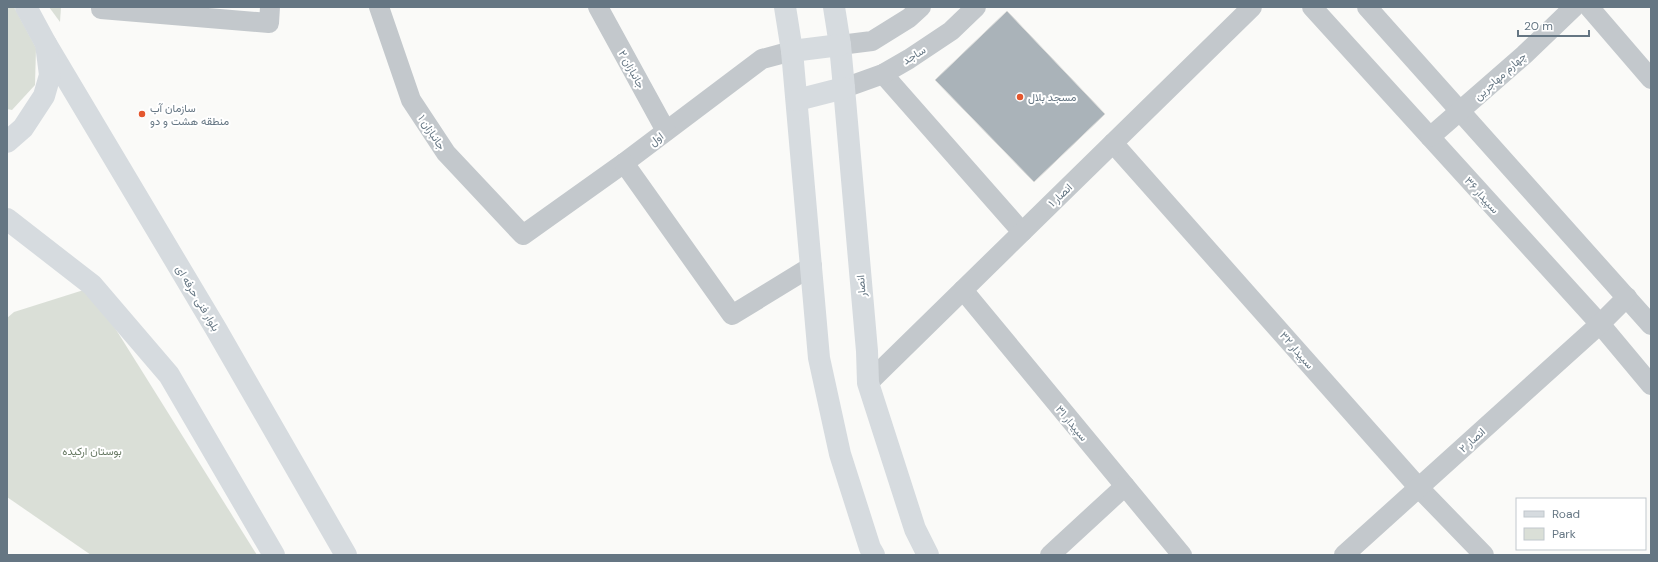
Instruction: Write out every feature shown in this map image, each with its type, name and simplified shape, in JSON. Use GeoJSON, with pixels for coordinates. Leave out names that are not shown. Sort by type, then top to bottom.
{"type":"FeatureCollection","features":[{"type":"Feature","properties":{"kind":"main road","name":"بلوار فنی حرفه ای"},"geometry":{"type":"LineString","coordinates":[[26,7],[46,44],[216,329],[346,555]]}},
{"type":"Feature","properties":{"kind":"main road"},"geometry":{"type":"LineString","coordinates":[[785,7],[792,51],[797,100],[819,358],[840,454],[870,548],[874,555]]}},
{"type":"Feature","properties":{"kind":"main road","name":"انصار"},"geometry":{"type":"LineString","coordinates":[[834,7],[840,45],[844,88],[867,351],[868,383],[915,529],[928,555]]}},
{"type":"Feature","properties":{"kind":"main road"},"geometry":{"type":"LineString","coordinates":[[7,142],[23,128],[44,96],[50,75],[46,44]]}},
{"type":"Feature","properties":{"kind":"main road"},"geometry":{"type":"LineString","coordinates":[[792,51],[840,45]]}},
{"type":"Feature","properties":{"kind":"main road"},"geometry":{"type":"LineString","coordinates":[[797,100],[844,88]]}},
{"type":"Feature","properties":{"kind":"main road"},"geometry":{"type":"LineString","coordinates":[[7,220],[92,285],[169,375],[274,555]]}},
{"type":"Feature","properties":{"kind":"street"},"geometry":{"type":"LineString","coordinates":[[101,7],[101,9],[270,23],[270,7]]}},
{"type":"Feature","properties":{"kind":"street","name":"جانبازان ۱"},"geometry":{"type":"LineString","coordinates":[[379,7],[411,100],[446,153],[523,235]]}},
{"type":"Feature","properties":{"kind":"street","name":"جانبازان ۲"},"geometry":{"type":"LineString","coordinates":[[598,7],[666,131]]}},
{"type":"Feature","properties":{"kind":"street"},"geometry":{"type":"LineString","coordinates":[[840,45],[872,41],[909,18],[921,7]]}},
{"type":"Feature","properties":{"kind":"street","name":"ساجد"},"geometry":{"type":"LineString","coordinates":[[844,88],[883,74],[951,31],[976,7]]}},
{"type":"Feature","properties":{"kind":"street","name":"انصار ۱"},"geometry":{"type":"LineString","coordinates":[[868,383],[1252,7]]}},
{"type":"Feature","properties":{"kind":"street","name":"سپیدار ۳۶"},"geometry":{"type":"LineString","coordinates":[[1312,7],[1600,324],[1651,385]]}},
{"type":"Feature","properties":{"kind":"street"},"geometry":{"type":"LineString","coordinates":[[1367,7],[1651,325]]}},
{"type":"Feature","properties":{"kind":"street","name":"چهارم مهاجرین"},"geometry":{"type":"LineString","coordinates":[[1430,137],[1524,55],[1574,7]]}},
{"type":"Feature","properties":{"kind":"street"},"geometry":{"type":"LineString","coordinates":[[1589,7],[1651,79]]}},
{"type":"Feature","properties":{"kind":"street","name":"اول"},"geometry":{"type":"LineString","coordinates":[[523,235],[624,163],[762,58],[792,51]]}},
{"type":"Feature","properties":{"kind":"street"},"geometry":{"type":"LineString","coordinates":[[883,74],[1022,232]]}},
{"type":"Feature","properties":{"kind":"street","name":"سپیدار ۳۲"},"geometry":{"type":"LineString","coordinates":[[1114,143],[1419,488],[1484,555]]}},
{"type":"Feature","properties":{"kind":"street"},"geometry":{"type":"LineString","coordinates":[[624,163],[732,314],[812,266]]}},
{"type":"Feature","properties":{"kind":"street","name":"سپیدار ۳۱"},"geometry":{"type":"LineString","coordinates":[[963,290],[1182,555]]}},
{"type":"Feature","properties":{"kind":"street","name":"انصار ۲"},"geometry":{"type":"LineString","coordinates":[[1344,555],[1600,324],[1627,297]]}},
{"type":"Feature","properties":{"kind":"street"},"geometry":{"type":"LineString","coordinates":[[1050,555],[1124,486]]}},
{"type":"Feature","properties":{"kind":"green space"},"geometry":{"type":"Polygon","coordinates":[[[7,7],[14,7],[36,48],[35,85],[12,110],[7,109],[7,7]]]}},
{"type":"Feature","properties":{"kind":"green space"},"geometry":{"type":"Polygon","coordinates":[[[49,7],[61,7],[60,22],[49,7]]]}},
{"type":"Feature","properties":{"kind":"green space","name":"بوستان ارکیده"},"geometry":{"type":"Polygon","coordinates":[[[90,288],[257,555],[91,555],[7,497],[7,318],[14,312],[90,288]]]}},
{"type":"Feature","properties":{"kind":"building","name":"مسجد بلال"},"geometry":{"type":"Polygon","coordinates":[[[1007,11],[1105,114],[1034,182],[935,80],[1007,11]]]}},
{"type":"Feature","properties":{"kind":"place","name":"مسجد بلال"},"geometry":{"type":"Point","coordinates":[1020,97]}},
{"type":"Feature","properties":{"kind":"place","name":"سازمان آب منطقه هشت و دو"},"geometry":{"type":"Point","coordinates":[142,114]}}]}
